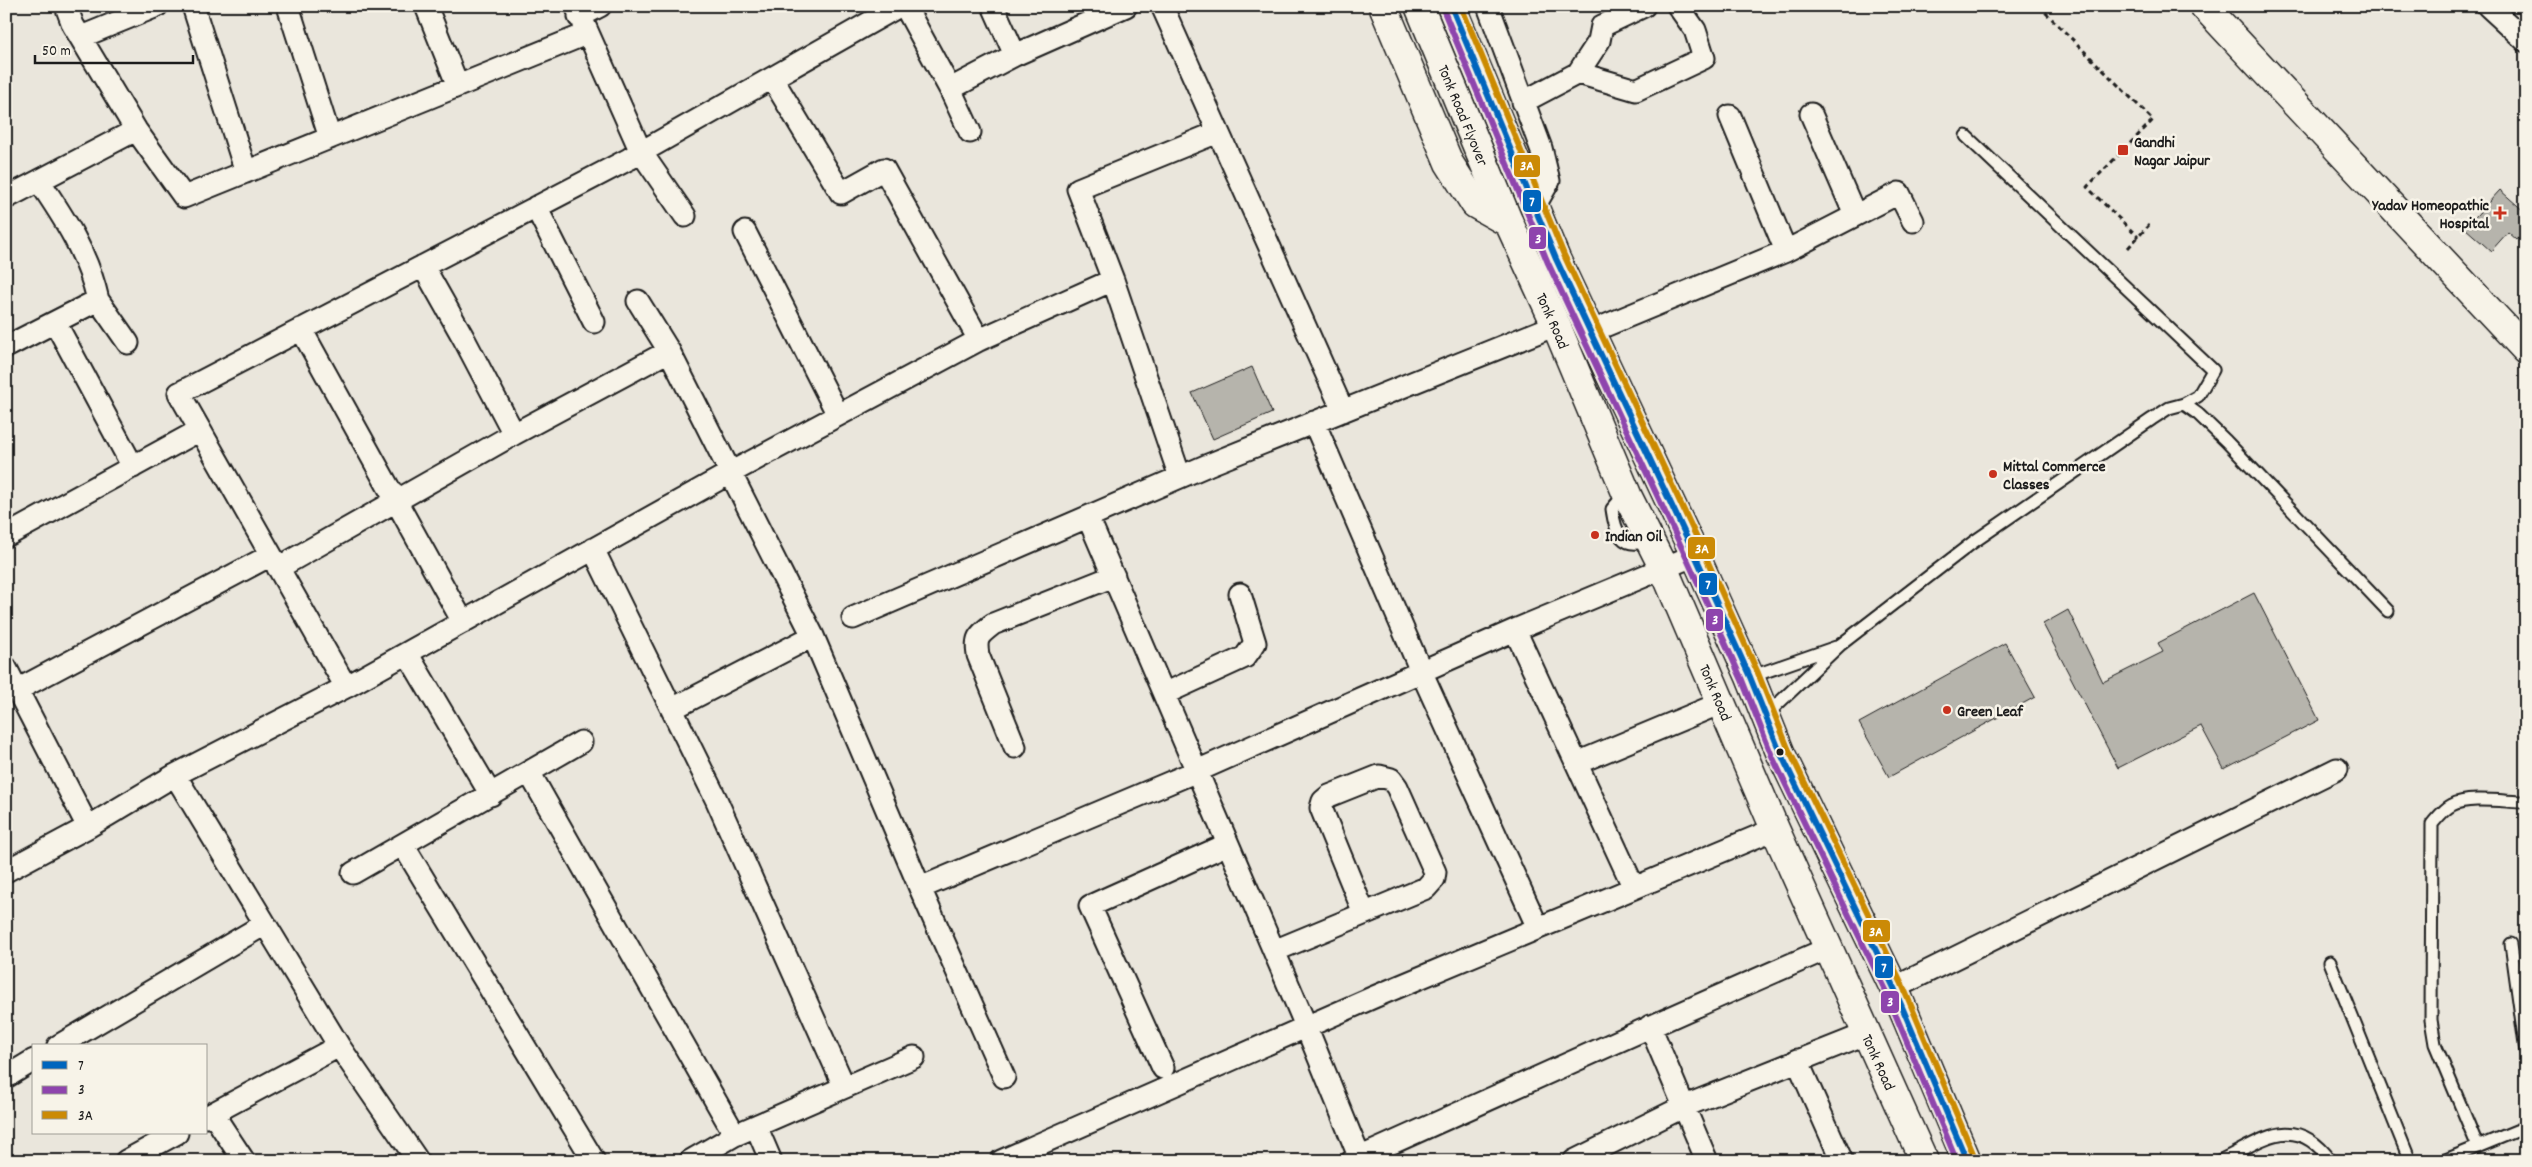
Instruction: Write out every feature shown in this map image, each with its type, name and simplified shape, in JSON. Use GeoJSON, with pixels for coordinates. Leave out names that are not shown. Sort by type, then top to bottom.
{"type":"FeatureCollection","features":[{"type":"Feature","properties":{"kind":"main road"},"geometry":{"type":"LineString","coordinates":[[1384,6],[1449,163],[1475,204],[1509,223]]}},
{"type":"Feature","properties":{"kind":"main road","name":"Tonk Road Flyover"},"geometry":{"type":"LineString","coordinates":[[1418,6],[1509,223]]}},
{"type":"Feature","properties":{"kind":"main road","name":"Tonk Road Flyover"},"geometry":{"type":"LineString","coordinates":[[1451,6],[1534,207]]}},
{"type":"Feature","properties":{"kind":"main road"},"geometry":{"type":"LineString","coordinates":[[2206,7],[2526,350]]}},
{"type":"Feature","properties":{"kind":"main road","name":"Tonk Road"},"geometry":{"type":"LineString","coordinates":[[1534,207],[1590,332],[1695,554],[1750,677],[1780,752],[1894,988],[1968,1161]]}},
{"type":"Feature","properties":{"kind":"main road","name":"Tonk Road"},"geometry":{"type":"LineString","coordinates":[[1509,223],[1556,325],[1628,497],[1663,567],[1775,829],[1924,1161]]}},
{"type":"Feature","properties":{"kind":"street"},"geometry":{"type":"LineString","coordinates":[[66,6],[80,37],[136,130],[184,197],[458,86],[580,19],[600,6]]}},
{"type":"Feature","properties":{"kind":"street"},"geometry":{"type":"LineString","coordinates":[[80,37],[156,6]]}},
{"type":"Feature","properties":{"kind":"street"},"geometry":{"type":"LineString","coordinates":[[193,6],[246,172]]}},
{"type":"Feature","properties":{"kind":"street"},"geometry":{"type":"LineString","coordinates":[[288,6],[330,138]]}},
{"type":"Feature","properties":{"kind":"street"},"geometry":{"type":"LineString","coordinates":[[426,6],[458,86]]}},
{"type":"Feature","properties":{"kind":"street"},"geometry":{"type":"LineString","coordinates":[[346,687],[179,393],[641,152],[899,6]]}},
{"type":"Feature","properties":{"kind":"street"},"geometry":{"type":"LineString","coordinates":[[905,6],[950,88],[970,132]]}},
{"type":"Feature","properties":{"kind":"street"},"geometry":{"type":"LineString","coordinates":[[993,6],[1015,55]]}},
{"type":"Feature","properties":{"kind":"street"},"geometry":{"type":"LineString","coordinates":[[950,88],[1015,55],[1126,6]]}},
{"type":"Feature","properties":{"kind":"street"},"geometry":{"type":"LineString","coordinates":[[1162,6],[1343,411]]}},
{"type":"Feature","properties":{"kind":"street"},"geometry":{"type":"LineString","coordinates":[[1488,6],[1541,148],[1549,181],[1534,207]]}},
{"type":"Feature","properties":{"kind":"street"},"geometry":{"type":"LineString","coordinates":[[1524,102],[1578,73],[1599,41],[1602,26],[1644,6]]}},
{"type":"Feature","properties":{"kind":"street"},"geometry":{"type":"LineString","coordinates":[[1578,73],[1636,90],[1704,58],[1695,30],[1678,6]]}},
{"type":"Feature","properties":{"kind":"street"},"geometry":{"type":"LineString","coordinates":[[2488,6],[2526,41]]}},
{"type":"Feature","properties":{"kind":"street"},"geometry":{"type":"LineString","coordinates":[[580,19],[641,152],[685,216]]}},
{"type":"Feature","properties":{"kind":"street"},"geometry":{"type":"LineString","coordinates":[[772,78],[840,193],[884,169],[979,340]]}},
{"type":"Feature","properties":{"kind":"street"},"geometry":{"type":"LineString","coordinates":[[1811,114],[1855,215]]}},
{"type":"Feature","properties":{"kind":"street"},"geometry":{"type":"LineString","coordinates":[[1730,116],[1786,252]]}},
{"type":"Feature","properties":{"kind":"street"},"geometry":{"type":"LineString","coordinates":[[6,198],[136,130]]}},
{"type":"Feature","properties":{"kind":"street"},"geometry":{"type":"LineString","coordinates":[[1180,477],[1113,280],[1078,189],[1218,132]]}},
{"type":"Feature","properties":{"kind":"street"},"geometry":{"type":"LineString","coordinates":[[39,181],[65,219],[92,272],[98,300],[128,342]]}},
{"type":"Feature","properties":{"kind":"street"},"geometry":{"type":"LineString","coordinates":[[1590,332],[1786,252],[1899,193],[1913,221]]}},
{"type":"Feature","properties":{"kind":"street"},"geometry":{"type":"LineString","coordinates":[[536,207],[594,322]]}},
{"type":"Feature","properties":{"kind":"street"},"geometry":{"type":"LineString","coordinates":[[746,232],[838,415]]}},
{"type":"Feature","properties":{"kind":"street"},"geometry":{"type":"LineString","coordinates":[[422,266],[463,337],[514,434]]}},
{"type":"Feature","properties":{"kind":"street"},"geometry":{"type":"LineString","coordinates":[[6,871],[88,827],[175,775],[346,687],[838,415],[979,340],[1113,280]]}},
{"type":"Feature","properties":{"kind":"street"},"geometry":{"type":"LineString","coordinates":[[6,347],[98,300]]}},
{"type":"Feature","properties":{"kind":"street"},"geometry":{"type":"LineString","coordinates":[[638,301],[670,351],[813,636],[920,888],[1004,1077]]}},
{"type":"Feature","properties":{"kind":"street"},"geometry":{"type":"LineString","coordinates":[[55,322],[133,467]]}},
{"type":"Feature","properties":{"kind":"street"},"geometry":{"type":"LineString","coordinates":[[853,618],[1180,477],[1556,325]]}},
{"type":"Feature","properties":{"kind":"street"},"geometry":{"type":"LineString","coordinates":[[301,330],[463,622]]}},
{"type":"Feature","properties":{"kind":"street"},"geometry":{"type":"LineString","coordinates":[[17,690],[396,500],[514,434],[670,351]]}},
{"type":"Feature","properties":{"kind":"street"},"geometry":{"type":"LineString","coordinates":[[1314,422],[1421,671],[1538,928]]}},
{"type":"Feature","properties":{"kind":"street"},"geometry":{"type":"LineString","coordinates":[[6,536],[200,430]]}},
{"type":"Feature","properties":{"kind":"street"},"geometry":{"type":"LineString","coordinates":[[1088,517],[1306,1026],[1358,1160],[1650,1026],[1829,948]]}},
{"type":"Feature","properties":{"kind":"street"},"geometry":{"type":"LineString","coordinates":[[593,549],[716,799],[844,1086]]}},
{"type":"Feature","properties":{"kind":"street"},"geometry":{"type":"LineString","coordinates":[[920,888],[1197,771],[1515,630],[1695,554]]}},
{"type":"Feature","properties":{"kind":"street"},"geometry":{"type":"LineString","coordinates":[[1015,747],[978,655],[976,643],[981,633],[993,624],[1114,576]]}},
{"type":"Feature","properties":{"kind":"street"},"geometry":{"type":"LineString","coordinates":[[1164,694],[1244,657],[1251,649],[1255,643],[1240,594]]}},
{"type":"Feature","properties":{"kind":"street"},"geometry":{"type":"LineString","coordinates":[[1515,630],[1634,888]]}},
{"type":"Feature","properties":{"kind":"street"},"geometry":{"type":"LineString","coordinates":[[672,709],[813,636]]}},
{"type":"Feature","properties":{"kind":"street"},"geometry":{"type":"LineString","coordinates":[[408,653],[491,795]]}},
{"type":"Feature","properties":{"kind":"street"},"geometry":{"type":"LineString","coordinates":[[6,668],[88,827]]}},
{"type":"Feature","properties":{"kind":"street"},"geometry":{"type":"LineString","coordinates":[[1577,763],[1721,703]]}},
{"type":"Feature","properties":{"kind":"street"},"geometry":{"type":"LineString","coordinates":[[354,873],[581,742]]}},
{"type":"Feature","properties":{"kind":"street"},"geometry":{"type":"LineString","coordinates":[[1894,988],[2337,769]]}},
{"type":"Feature","properties":{"kind":"street"},"geometry":{"type":"LineString","coordinates":[[529,772],[735,1135]]}},
{"type":"Feature","properties":{"kind":"street"},"geometry":{"type":"LineString","coordinates":[[175,775],[339,1046],[418,1161]]}},
{"type":"Feature","properties":{"kind":"street"},"geometry":{"type":"LineString","coordinates":[[1274,951],[1426,888],[1434,879],[1435,872],[1397,787],[1391,778],[1379,776],[1329,796],[1321,808],[1364,913]]}},
{"type":"Feature","properties":{"kind":"street"},"geometry":{"type":"LineString","coordinates":[[1004,1160],[1306,1026],[1775,829]]}},
{"type":"Feature","properties":{"kind":"street"},"geometry":{"type":"LineString","coordinates":[[1163,1068],[1090,906],[1228,844]]}},
{"type":"Feature","properties":{"kind":"street"},"geometry":{"type":"LineString","coordinates":[[403,845],[594,1161]]}},
{"type":"Feature","properties":{"kind":"street"},"geometry":{"type":"LineString","coordinates":[[61,1044],[265,924]]}},
{"type":"Feature","properties":{"kind":"street"},"geometry":{"type":"LineString","coordinates":[[1650,1026],[1707,1161]]}},
{"type":"Feature","properties":{"kind":"street"},"geometry":{"type":"LineString","coordinates":[[1574,1161],[1685,1106],[1868,1033]]}},
{"type":"Feature","properties":{"kind":"street"},"geometry":{"type":"LineString","coordinates":[[244,1161],[210,1116],[339,1046]]}},
{"type":"Feature","properties":{"kind":"street"},"geometry":{"type":"LineString","coordinates":[[690,1161],[735,1135],[914,1057]]}},
{"type":"Feature","properties":{"kind":"street"},"geometry":{"type":"LineString","coordinates":[[1797,1060],[1842,1161]]}},
{"type":"Feature","properties":{"kind":"street"},"geometry":{"type":"LineString","coordinates":[[6,1076],[32,1061]]}},
{"type":"Feature","properties":{"kind":"street"},"geometry":{"type":"LineString","coordinates":[[756,1126],[771,1161]]}},
{"type":"Feature","properties":{"kind":"street"},"geometry":{"type":"LineString","coordinates":[[126,1161],[175,1134]]}},
{"type":"Feature","properties":{"kind":"lane"},"geometry":{"type":"LineString","coordinates":[[1766,716],[1840,645],[1980,538],[2152,419],[2169,408],[2184,404],[2198,396],[2213,370],[1966,136]]}},
{"type":"Feature","properties":{"kind":"lane"},"geometry":{"type":"LineString","coordinates":[[2184,404],[2198,414],[2226,441],[2388,611]]}},
{"type":"Feature","properties":{"kind":"lane"},"geometry":{"type":"LineString","coordinates":[[1750,677],[1840,645]]}},
{"type":"Feature","properties":{"kind":"lane"},"geometry":{"type":"LineString","coordinates":[[2478,1147],[2435,1044],[2431,1020],[2432,824],[2440,814],[2453,804],[2469,801],[2526,802]]}},
{"type":"Feature","properties":{"kind":"lane"},"geometry":{"type":"LineString","coordinates":[[2511,944],[2526,1052]]}},
{"type":"Feature","properties":{"kind":"lane"},"geometry":{"type":"LineString","coordinates":[[2330,962],[2410,1161]]}},
{"type":"Feature","properties":{"kind":"lane"},"geometry":{"type":"LineString","coordinates":[[2443,1161],[2526,1127]]}},
{"type":"Feature","properties":{"kind":"lane"},"geometry":{"type":"LineString","coordinates":[[2219,1161],[2285,1132],[2302,1134],[2316,1144],[2331,1161]]}},
{"type":"Feature","properties":{"kind":"path"},"geometry":{"type":"LineString","coordinates":[[2039,6],[2153,120],[2086,187],[2138,237]]}},
{"type":"Feature","properties":{"kind":"path"},"geometry":{"type":"LineString","coordinates":[[2128,248],[2149,225]]}},
{"type":"Feature","properties":{"kind":"building"},"geometry":{"type":"Polygon","coordinates":[[[2500,190],[2526,213],[2526,230],[2517,240],[2508,232],[2491,251],[2465,228],[2500,190]]]}},
{"type":"Feature","properties":{"kind":"building"},"geometry":{"type":"Polygon","coordinates":[[[1252,367],[1272,413],[1213,439],[1192,393],[1252,367]]]}},
{"type":"Feature","properties":{"kind":"building"},"geometry":{"type":"Polygon","coordinates":[[[2254,593],[2319,720],[2224,769],[2201,726],[2118,768],[2043,624],[2068,610],[2103,682],[2163,652],[2158,643],[2254,593]]]}},
{"type":"Feature","properties":{"kind":"building","name":"Green Leaf"},"geometry":{"type":"Polygon","coordinates":[[[2005,643],[2035,697],[1889,777],[1859,723],[2005,643]]]}},
{"type":"Feature","properties":{"kind":"transit line","name":"7"},"geometry":{"type":"LineString","coordinates":[[1451,6],[1556,259],[1695,555],[1750,677],[1780,752],[1894,988],[1967,1161]]}},
{"type":"Feature","properties":{"kind":"transit line","name":"3A"},"geometry":{"type":"LineString","coordinates":[[1461,6],[1564,255],[1703,551],[1758,673],[1788,748],[1902,984],[1975,1158]]}},
{"type":"Feature","properties":{"kind":"transit line","name":"3"},"geometry":{"type":"LineString","coordinates":[[1443,9],[1548,263],[1742,680],[1772,756],[1886,992],[1957,1161]]}},
{"type":"Feature","properties":{"kind":"place","name":"Gandhi Nagar Jaipur"},"geometry":{"type":"Point","coordinates":[2123,150]}},
{"type":"Feature","properties":{"kind":"place","name":"Yadav Homeopathic Hospital"},"geometry":{"type":"Point","coordinates":[2500,213]}},
{"type":"Feature","properties":{"kind":"place","name":"Mittal Commerce Classes"},"geometry":{"type":"Point","coordinates":[1993,474]}},
{"type":"Feature","properties":{"kind":"place","name":"Indian Oil"},"geometry":{"type":"Point","coordinates":[1595,535]}},
{"type":"Feature","properties":{"kind":"place","name":"Green Leaf"},"geometry":{"type":"Point","coordinates":[1947,710]}}]}
